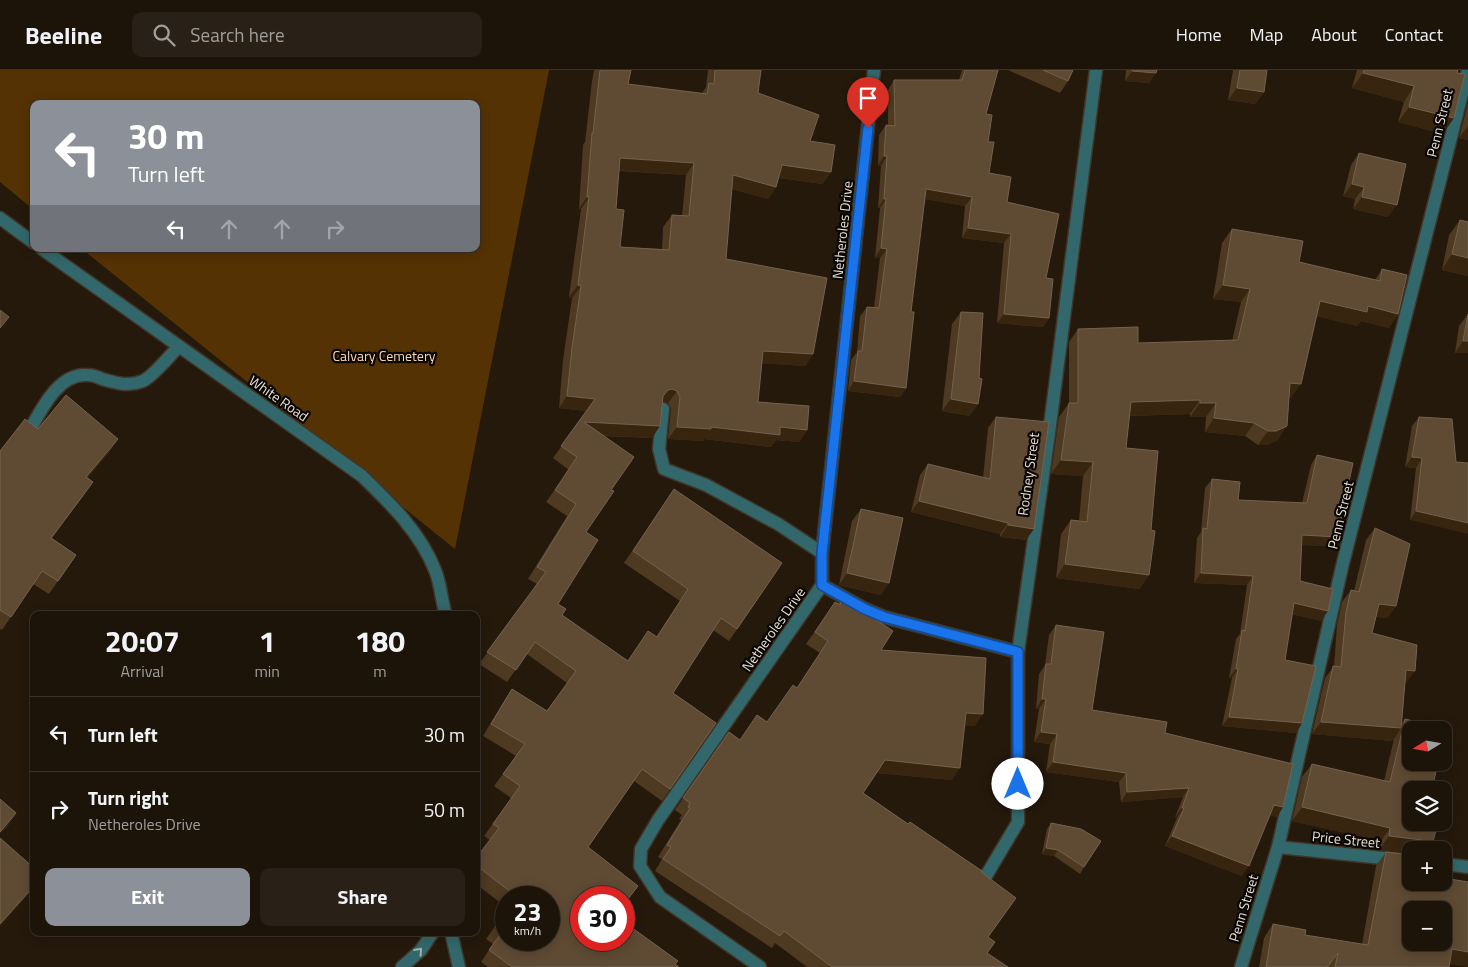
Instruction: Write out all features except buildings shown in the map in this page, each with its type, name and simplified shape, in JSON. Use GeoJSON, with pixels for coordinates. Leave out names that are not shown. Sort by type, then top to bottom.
{"type":"FeatureCollection","features":[{"type":"Feature","properties":{"kind":"street","name":"Netheroles Drive"},"geometry":{"type":"LineString","coordinates":[[760,967],[660,897],[640,866],[641,849],[658,820],[822,585],[822,553],[874,70]]}},
{"type":"Feature","properties":{"kind":"street","name":"Rodney Street"},"geometry":{"type":"LineString","coordinates":[[986,876],[1018,822],[1018,652],[1049,433],[1096,70]]}},
{"type":"Feature","properties":{"kind":"street","name":"Penn Street"},"geometry":{"type":"LineString","coordinates":[[1240,967],[1278,847],[1342,567],[1468,70]]}},
{"type":"Feature","properties":{"kind":"street"},"geometry":{"type":"LineString","coordinates":[[0,218],[30,239]]}},
{"type":"Feature","properties":{"kind":"street","name":"White Road"},"geometry":{"type":"LineString","coordinates":[[46,252],[362,476],[390,504],[419,539],[436,571],[445,611]]}},
{"type":"Feature","properties":{"kind":"street"},"geometry":{"type":"LineString","coordinates":[[31,428],[50,396],[61,385],[75,377],[87,375],[113,383],[129,385],[145,380],[179,346]]}},
{"type":"Feature","properties":{"kind":"street"},"geometry":{"type":"LineString","coordinates":[[663,408],[659,449],[664,469],[706,485],[778,524],[822,553]]}},
{"type":"Feature","properties":{"kind":"street"},"geometry":{"type":"LineString","coordinates":[[822,585],[865,609],[884,617],[1018,652]]}},
{"type":"Feature","properties":{"kind":"street","name":"Price Street"},"geometry":{"type":"LineString","coordinates":[[1278,847],[1402,860]]}},
{"type":"Feature","properties":{"kind":"street"},"geometry":{"type":"LineString","coordinates":[[1452,865],[1468,867]]}},
{"type":"Feature","properties":{"kind":"street"},"geometry":{"type":"LineString","coordinates":[[402,967],[420,950],[430,936]]}},
{"type":"Feature","properties":{"kind":"street"},"geometry":{"type":"LineString","coordinates":[[452,936],[459,967]]}},
{"type":"Feature","properties":{"kind":"green space","name":"Calvary Cemetery"},"geometry":{"type":"Polygon","coordinates":[[[0,70],[549,70],[455,549],[86,252],[480,252],[480,100],[30,100],[30,207],[0,182],[0,70]]]}},
{"type":"Feature","properties":{"kind":"route"},"geometry":{"type":"LineString","coordinates":[[868,128],[822,553],[822,585],[865,609],[884,617],[1018,652],[1018,784]]}}]}
